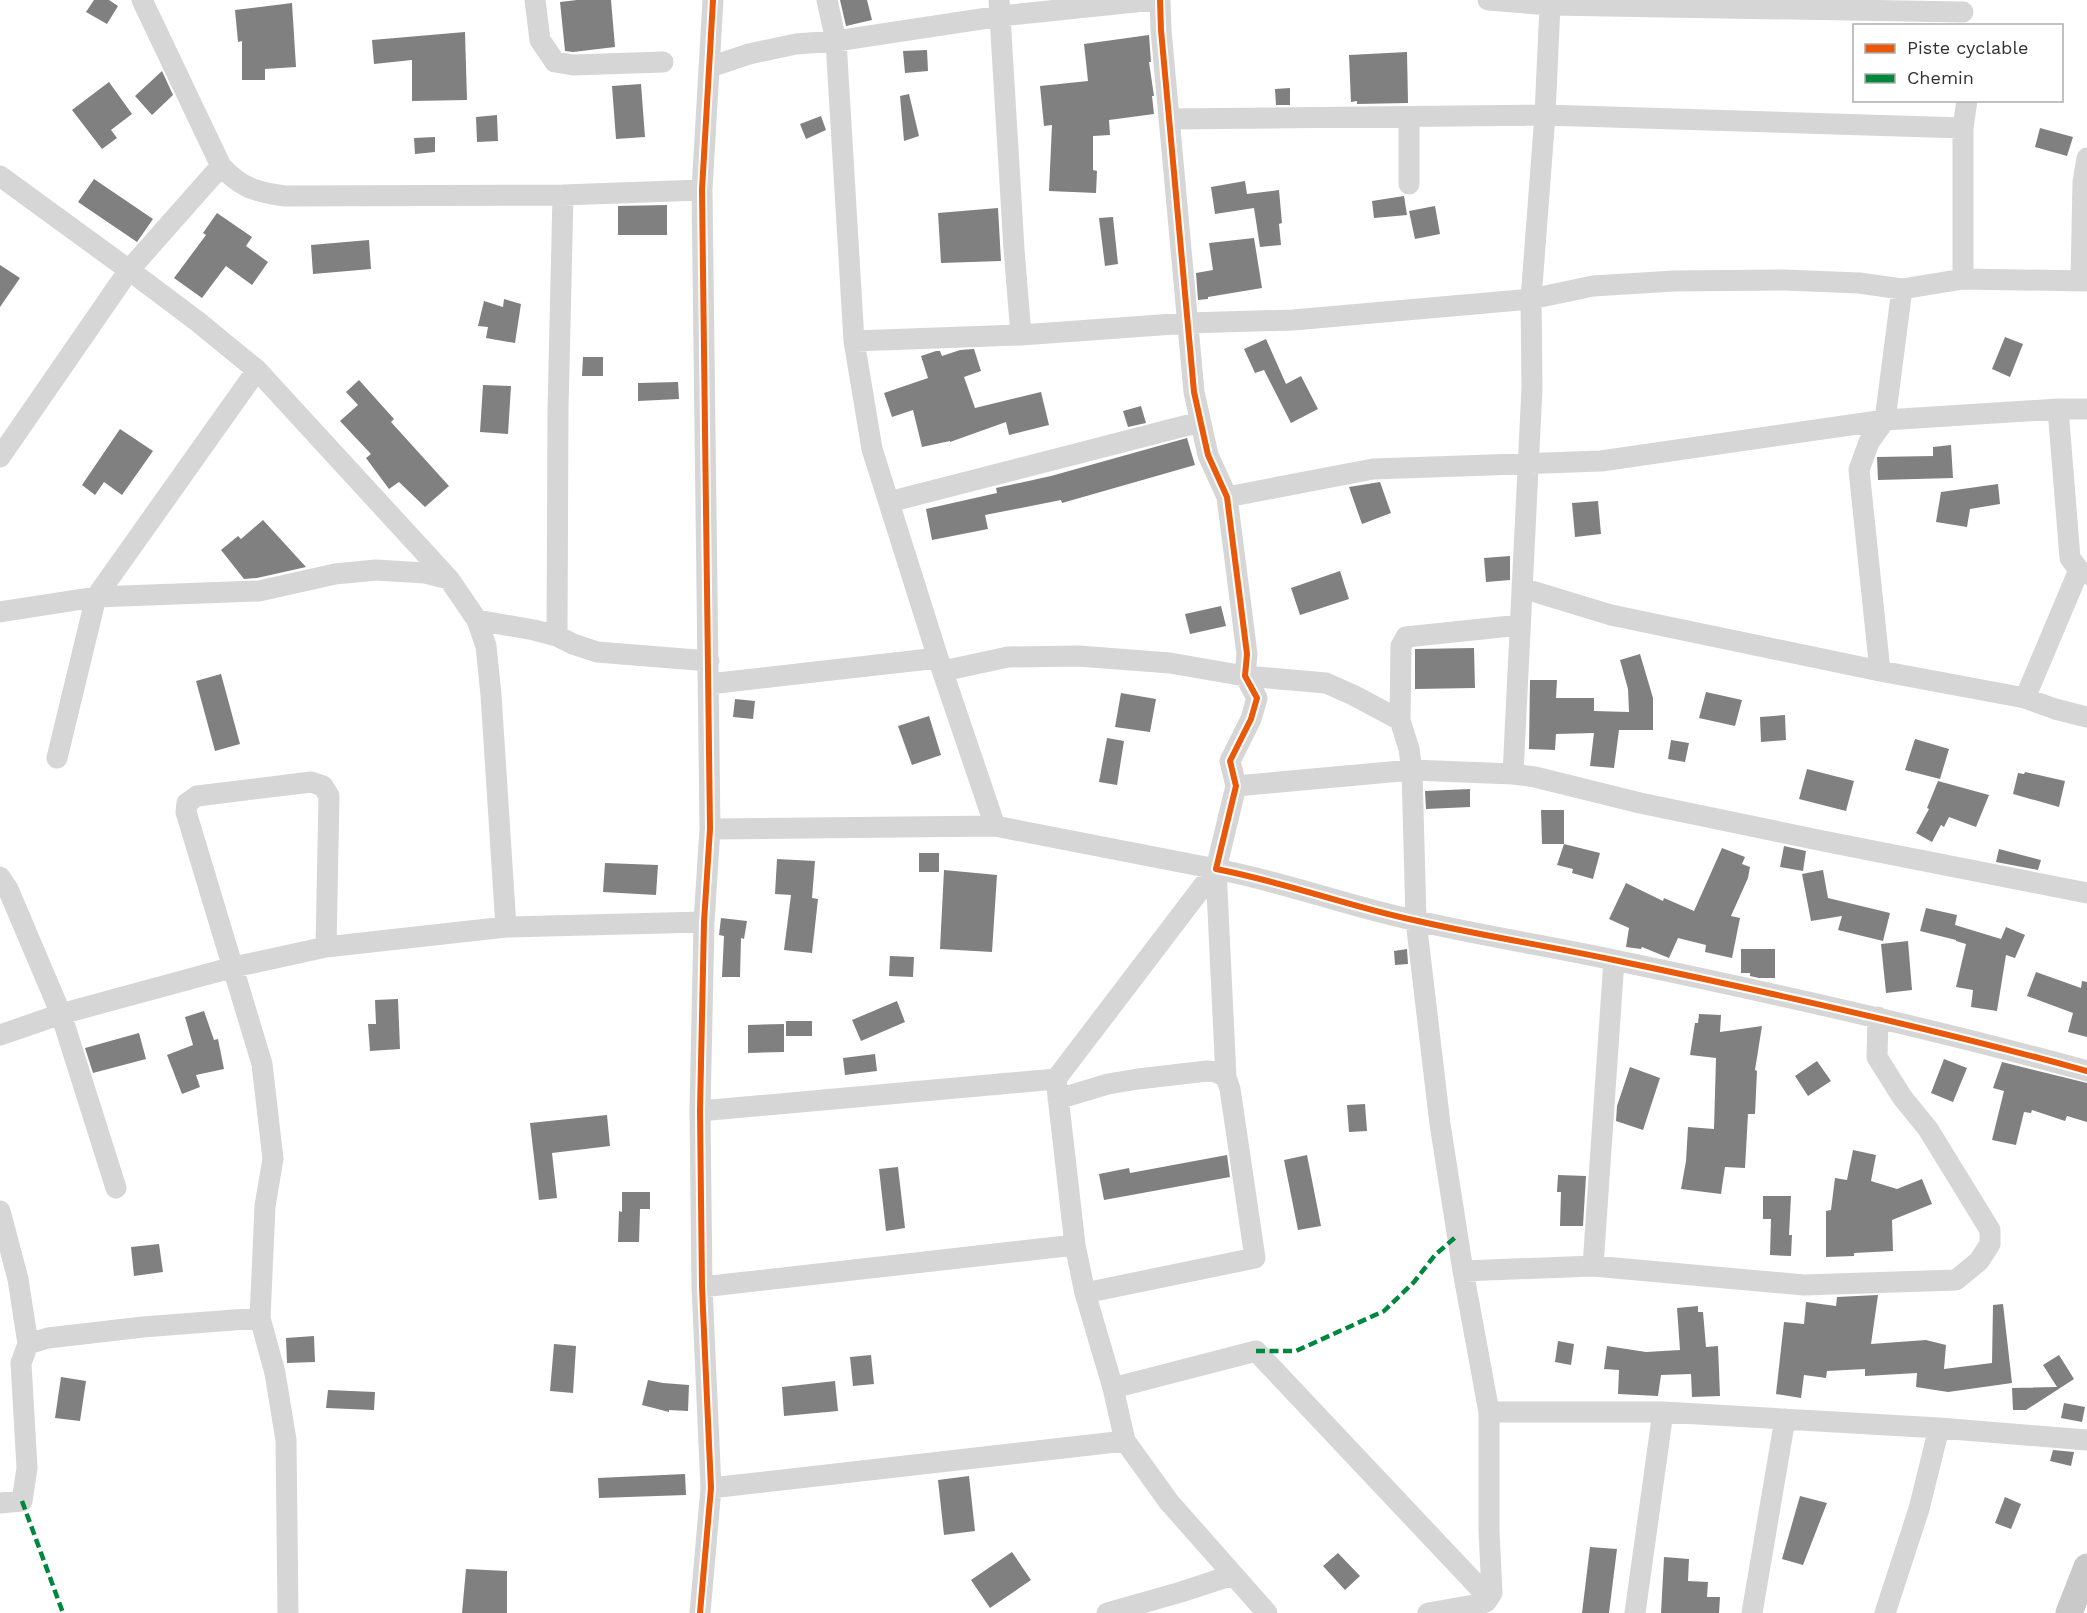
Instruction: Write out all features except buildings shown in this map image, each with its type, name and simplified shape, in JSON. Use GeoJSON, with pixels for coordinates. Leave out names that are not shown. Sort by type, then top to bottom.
{"type":"FeatureCollection","features":[{"type":"Feature","properties":{"kind":"main road"},"geometry":{"type":"LineString","coordinates":[[2069,1613],[2087,1567]]}},
{"type":"Feature","properties":{"kind":"street"},"geometry":{"type":"LineString","coordinates":[[536,0],[540,40],[555,62],[573,64],[663,62]]}},
{"type":"Feature","properties":{"kind":"street"},"geometry":{"type":"LineString","coordinates":[[700,1613],[711,1488],[702,1287],[700,1111],[704,922],[710,829],[702,189],[713,0]]}},
{"type":"Feature","properties":{"kind":"street"},"geometry":{"type":"LineString","coordinates":[[827,0],[836,41],[854,341],[872,449],[940,665],[995,826]]}},
{"type":"Feature","properties":{"kind":"street"},"geometry":{"type":"LineString","coordinates":[[710,67],[749,54],[796,44],[836,41],[1000,8],[1154,0]]}},
{"type":"Feature","properties":{"kind":"street"},"geometry":{"type":"LineString","coordinates":[[1085,1293],[1255,1258],[1230,1089],[1226,1077],[1216,868],[1236,786],[1230,761],[1251,719],[1257,698],[1245,676],[1247,654],[1227,497],[1208,455],[1194,392],[1160,0]]}},
{"type":"Feature","properties":{"kind":"street"},"geometry":{"type":"LineString","coordinates":[[1488,0],[1550,5],[1964,12]]}},
{"type":"Feature","properties":{"kind":"street"},"geometry":{"type":"LineString","coordinates":[[150,1],[221,166],[233,179],[258,192],[285,196],[562,195],[702,189]]}},
{"type":"Feature","properties":{"kind":"street"},"geometry":{"type":"LineString","coordinates":[[1513,774],[1532,388],[1531,299],[1545,116],[1550,5]]}},
{"type":"Feature","properties":{"kind":"street"},"geometry":{"type":"LineString","coordinates":[[1000,8],[1021,335]]}},
{"type":"Feature","properties":{"kind":"street"},"geometry":{"type":"LineString","coordinates":[[1963,279],[1963,128],[1967,102]]}},
{"type":"Feature","properties":{"kind":"street"},"geometry":{"type":"LineString","coordinates":[[1169,119],[1545,116],[1963,128]]}},
{"type":"Feature","properties":{"kind":"street"},"geometry":{"type":"LineString","coordinates":[[1408,117],[1409,184]]}},
{"type":"Feature","properties":{"kind":"street"},"geometry":{"type":"LineString","coordinates":[[854,341],[1021,335],[1188,323],[1293,320],[1531,299],[1593,286],[1674,281],[1796,280],[1859,283],[1902,289],[1963,279],[2084,281],[2083,182],[2087,158]]}},
{"type":"Feature","properties":{"kind":"street"},"geometry":{"type":"LineString","coordinates":[[0,458],[129,270],[221,166]]}},
{"type":"Feature","properties":{"kind":"street"},"geometry":{"type":"LineString","coordinates":[[0,176],[197,321],[257,370],[449,579],[477,620],[486,646],[491,695],[506,927]]}},
{"type":"Feature","properties":{"kind":"street"},"geometry":{"type":"LineString","coordinates":[[557,636],[562,195]]}},
{"type":"Feature","properties":{"kind":"street"},"geometry":{"type":"LineString","coordinates":[[1880,671],[1859,470],[1869,442],[1885,420],[1902,289]]}},
{"type":"Feature","properties":{"kind":"street"},"geometry":{"type":"LineString","coordinates":[[57,758],[96,597],[257,370]]}},
{"type":"Feature","properties":{"kind":"street"},"geometry":{"type":"LineString","coordinates":[[2025,698],[2083,572],[2070,558],[2058,409]]}},
{"type":"Feature","properties":{"kind":"street"},"geometry":{"type":"LineString","coordinates":[[1227,497],[1373,469],[1601,461],[1885,420],[2087,409]]}},
{"type":"Feature","properties":{"kind":"street"},"geometry":{"type":"LineString","coordinates":[[889,502],[1200,422]]}},
{"type":"Feature","properties":{"kind":"street"},"geometry":{"type":"LineString","coordinates":[[0,612],[96,597],[260,591],[336,574],[376,570],[425,573],[449,579]]}},
{"type":"Feature","properties":{"kind":"street"},"geometry":{"type":"LineString","coordinates":[[1522,588],[1611,615],[1880,671],[2025,698],[2087,717]]}},
{"type":"Feature","properties":{"kind":"street"},"geometry":{"type":"LineString","coordinates":[[477,620],[557,636],[597,652],[709,661]]}},
{"type":"Feature","properties":{"kind":"street"},"geometry":{"type":"LineString","coordinates":[[1428,1613],[1473,1607],[1486,1602],[1492,1593],[1489,1531],[1489,1412],[1463,1271],[1440,1124],[1416,921],[1412,770],[1409,749],[1400,720],[1401,646],[1406,637],[1520,625]]}},
{"type":"Feature","properties":{"kind":"street"},"geometry":{"type":"LineString","coordinates":[[709,684],[940,665],[1008,657],[1078,656],[1170,663],[1245,676],[1326,683],[1400,720]]}},
{"type":"Feature","properties":{"kind":"street"},"geometry":{"type":"LineString","coordinates":[[1236,786],[1412,770],[1513,774],[1535,777],[1641,804],[1828,843],[2087,893]]}},
{"type":"Feature","properties":{"kind":"street"},"geometry":{"type":"LineString","coordinates":[[288,1613],[286,1440],[275,1373],[260,1318],[266,1206],[273,1159],[262,1064],[186,813],[187,803],[197,796],[311,782],[323,786],[329,796],[326,947]]}},
{"type":"Feature","properties":{"kind":"street"},"geometry":{"type":"LineString","coordinates":[[710,829],[995,826],[1246,874],[1416,921],[1614,960],[1878,1017],[1984,1042],[2087,1071]]}},
{"type":"Feature","properties":{"kind":"street"},"geometry":{"type":"LineString","coordinates":[[1216,868],[1057,1089],[1075,1245],[1085,1293],[1113,1388],[1125,1441],[1170,1502],[1267,1613]]}},
{"type":"Feature","properties":{"kind":"street"},"geometry":{"type":"LineString","coordinates":[[0,876],[8,889],[61,1014],[116,1188]]}},
{"type":"Feature","properties":{"kind":"street"},"geometry":{"type":"LineString","coordinates":[[0,1035],[61,1014],[234,967],[326,947],[506,927],[704,922]]}},
{"type":"Feature","properties":{"kind":"street"},"geometry":{"type":"LineString","coordinates":[[1593,1266],[1614,960]]}},
{"type":"Feature","properties":{"kind":"street"},"geometry":{"type":"LineString","coordinates":[[1463,1271],[1593,1266],[1804,1285],[1956,1280],[1979,1261],[1990,1244],[1990,1230],[1928,1129],[1902,1097],[1877,1057],[1878,1017]]}},
{"type":"Feature","properties":{"kind":"street"},"geometry":{"type":"LineString","coordinates":[[700,1111],[1057,1089],[1207,1071],[1226,1077]]}},
{"type":"Feature","properties":{"kind":"street"},"geometry":{"type":"LineString","coordinates":[[0,1211],[18,1279],[28,1344],[21,1363],[27,1468],[22,1501],[0,1503]]}},
{"type":"Feature","properties":{"kind":"street"},"geometry":{"type":"LineString","coordinates":[[702,1287],[1075,1245]]}},
{"type":"Feature","properties":{"kind":"street"},"geometry":{"type":"LineString","coordinates":[[28,1344],[48,1338],[143,1327],[260,1318]]}},
{"type":"Feature","properties":{"kind":"street"},"geometry":{"type":"LineString","coordinates":[[1113,1388],[1256,1351],[1490,1598]]}},
{"type":"Feature","properties":{"kind":"street"},"geometry":{"type":"LineString","coordinates":[[1489,1412],[1663,1412],[1939,1428],[2087,1440]]}},
{"type":"Feature","properties":{"kind":"street"},"geometry":{"type":"LineString","coordinates":[[1635,1613],[1663,1412]]}},
{"type":"Feature","properties":{"kind":"street"},"geometry":{"type":"LineString","coordinates":[[1752,1613],[1785,1419]]}},
{"type":"Feature","properties":{"kind":"street"},"geometry":{"type":"LineString","coordinates":[[1885,1613],[1919,1509],[1939,1428]]}},
{"type":"Feature","properties":{"kind":"street"},"geometry":{"type":"LineString","coordinates":[[711,1488],[1125,1441]]}},
{"type":"Feature","properties":{"kind":"street"},"geometry":{"type":"LineString","coordinates":[[1107,1613],[1233,1575]]}},
{"type":"Feature","properties":{"kind":"marked path"},"geometry":{"type":"LineString","coordinates":[[1256,1351],[1296,1351],[1384,1311],[1414,1282],[1435,1255],[1458,1235]]}},
{"type":"Feature","properties":{"kind":"marked path"},"geometry":{"type":"LineString","coordinates":[[22,1501],[63,1613]]}},
{"type":"Feature","properties":{"kind":"cycle path"},"geometry":{"type":"LineString","coordinates":[[700,1613],[711,1488],[702,1287],[700,1111],[704,922],[710,829],[702,190],[713,0]]}},
{"type":"Feature","properties":{"kind":"cycle path"},"geometry":{"type":"LineString","coordinates":[[1160,0],[1194,392],[1208,455],[1227,497],[1247,654],[1245,676],[1257,698],[1251,719],[1230,761],[1236,786],[1216,869],[1393,915],[1792,998],[1970,1040],[2087,1071]]}}]}
